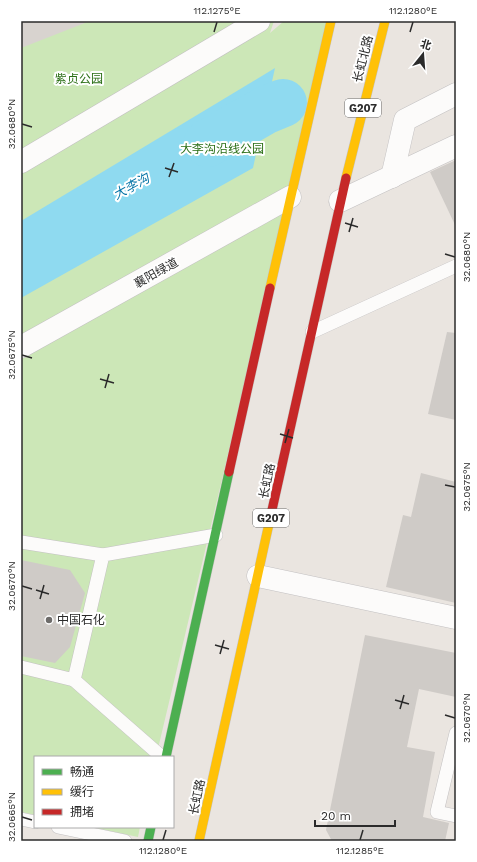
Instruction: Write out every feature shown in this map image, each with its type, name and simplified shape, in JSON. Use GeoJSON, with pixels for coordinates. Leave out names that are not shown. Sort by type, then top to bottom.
{"type":"FeatureCollection","features":[{"type":"Feature","properties":{"kind":"highway"},"geometry":{"type":"LineString","coordinates":[[166,756],[331,21]]}},
{"type":"Feature","properties":{"kind":"highway","name":"长虹北路"},"geometry":{"type":"LineString","coordinates":[[341,198],[385,21]]}},
{"type":"Feature","properties":{"kind":"highway","name":"长虹路"},"geometry":{"type":"LineString","coordinates":[[200,841],[341,198]]}},
{"type":"Feature","properties":{"kind":"highway"},"geometry":{"type":"LineString","coordinates":[[148,841],[151,828]]}},
{"type":"Feature","properties":{"kind":"street"},"geometry":{"type":"LineString","coordinates":[[21,162],[259,21]]}},
{"type":"Feature","properties":{"kind":"street"},"geometry":{"type":"LineString","coordinates":[[392,177],[405,120],[456,94]]}},
{"type":"Feature","properties":{"kind":"street"},"geometry":{"type":"LineString","coordinates":[[341,198],[392,177],[456,146]]}},
{"type":"Feature","properties":{"kind":"street","name":"襄阳绿道"},"geometry":{"type":"LineString","coordinates":[[21,348],[292,191]]}},
{"type":"Feature","properties":{"kind":"street"},"geometry":{"type":"LineString","coordinates":[[258,576],[456,618]]}},
{"type":"Feature","properties":{"kind":"lane"},"geometry":{"type":"LineString","coordinates":[[312,332],[456,266]]}},
{"type":"Feature","properties":{"kind":"lane"},"geometry":{"type":"LineString","coordinates":[[21,542],[103,555],[216,535]]}},
{"type":"Feature","properties":{"kind":"lane"},"geometry":{"type":"LineString","coordinates":[[74,680],[103,555]]}},
{"type":"Feature","properties":{"kind":"lane"},"geometry":{"type":"LineString","coordinates":[[21,667],[74,680],[161,756]]}},
{"type":"Feature","properties":{"kind":"lane"},"geometry":{"type":"LineString","coordinates":[[456,733],[437,812],[456,816]]}},
{"type":"Feature","properties":{"kind":"lane"},"geometry":{"type":"LineString","coordinates":[[21,819],[34,822]]}},
{"type":"Feature","properties":{"kind":"lane"},"geometry":{"type":"LineString","coordinates":[[63,828],[125,841]]}},
{"type":"Feature","properties":{"kind":"green space"},"geometry":{"type":"Polygon","coordinates":[[[21,21],[274,21],[270,33],[284,21],[331,21],[156,756],[34,756],[34,815],[21,812],[21,21]]]}},
{"type":"Feature","properties":{"kind":"green space"},"geometry":{"type":"Polygon","coordinates":[[[96,828],[140,828],[138,837],[96,828]]]}},
{"type":"Feature","properties":{"kind":"shaded area"},"geometry":{"type":"Polygon","coordinates":[[[21,21],[90,21],[21,48],[21,21]]]}},
{"type":"Feature","properties":{"kind":"water"},"geometry":{"type":"Polygon","coordinates":[[[275,68],[253,168],[21,298],[21,221],[275,68]]]}},
{"type":"Feature","properties":{"kind":"building"},"geometry":{"type":"Polygon","coordinates":[[[456,160],[456,227],[430,172],[456,160]]]}},
{"type":"Feature","properties":{"kind":"building"},"geometry":{"type":"Polygon","coordinates":[[[447,332],[456,333],[456,420],[428,414],[447,332]]]}},
{"type":"Feature","properties":{"kind":"building"},"geometry":{"type":"Polygon","coordinates":[[[421,473],[456,482],[456,603],[386,587],[403,515],[411,517],[421,473]]]}},
{"type":"Feature","properties":{"kind":"building","name":"中国石化"},"geometry":{"type":"Polygon","coordinates":[[[21,560],[70,570],[85,593],[70,647],[55,663],[21,656],[21,560]]]}},
{"type":"Feature","properties":{"kind":"building"},"geometry":{"type":"Polygon","coordinates":[[[365,635],[456,653],[456,697],[419,689],[407,747],[435,752],[423,817],[449,823],[445,841],[332,841],[326,830],[365,635]]]}},
{"type":"Feature","properties":{"kind":"waterway","name":"大李沟"},"geometry":{"type":"LineString","coordinates":[[208,143],[266,110],[283,103]]}},
{"type":"Feature","properties":{"kind":"traffic: fast"},"geometry":{"type":"LineString","coordinates":[[166,756],[229,472]]}},
{"type":"Feature","properties":{"kind":"traffic: fast"},"geometry":{"type":"LineString","coordinates":[[148,841],[151,828]]}},
{"type":"Feature","properties":{"kind":"traffic: slow"},"geometry":{"type":"LineString","coordinates":[[270,288],[331,21]]}},
{"type":"Feature","properties":{"kind":"traffic: slow"},"geometry":{"type":"LineString","coordinates":[[346,178],[385,21]]}},
{"type":"Feature","properties":{"kind":"traffic: slow"},"geometry":{"type":"LineString","coordinates":[[199,841],[272,510]]}},
{"type":"Feature","properties":{"kind":"traffic: jam"},"geometry":{"type":"LineString","coordinates":[[272,510],[346,178]]}},
{"type":"Feature","properties":{"kind":"traffic: jam"},"geometry":{"type":"LineString","coordinates":[[229,472],[270,288]]}},
{"type":"Feature","properties":{"kind":"place","name":"中国石化"},"geometry":{"type":"Point","coordinates":[49,620]}},
{"type":"Feature","properties":{"kind":"park label","name":"紫贞公园"},"geometry":{"type":"Point","coordinates":[79,79]}},
{"type":"Feature","properties":{"kind":"park label","name":"大李沟沿线公园"},"geometry":{"type":"Point","coordinates":[222,149]}}]}
